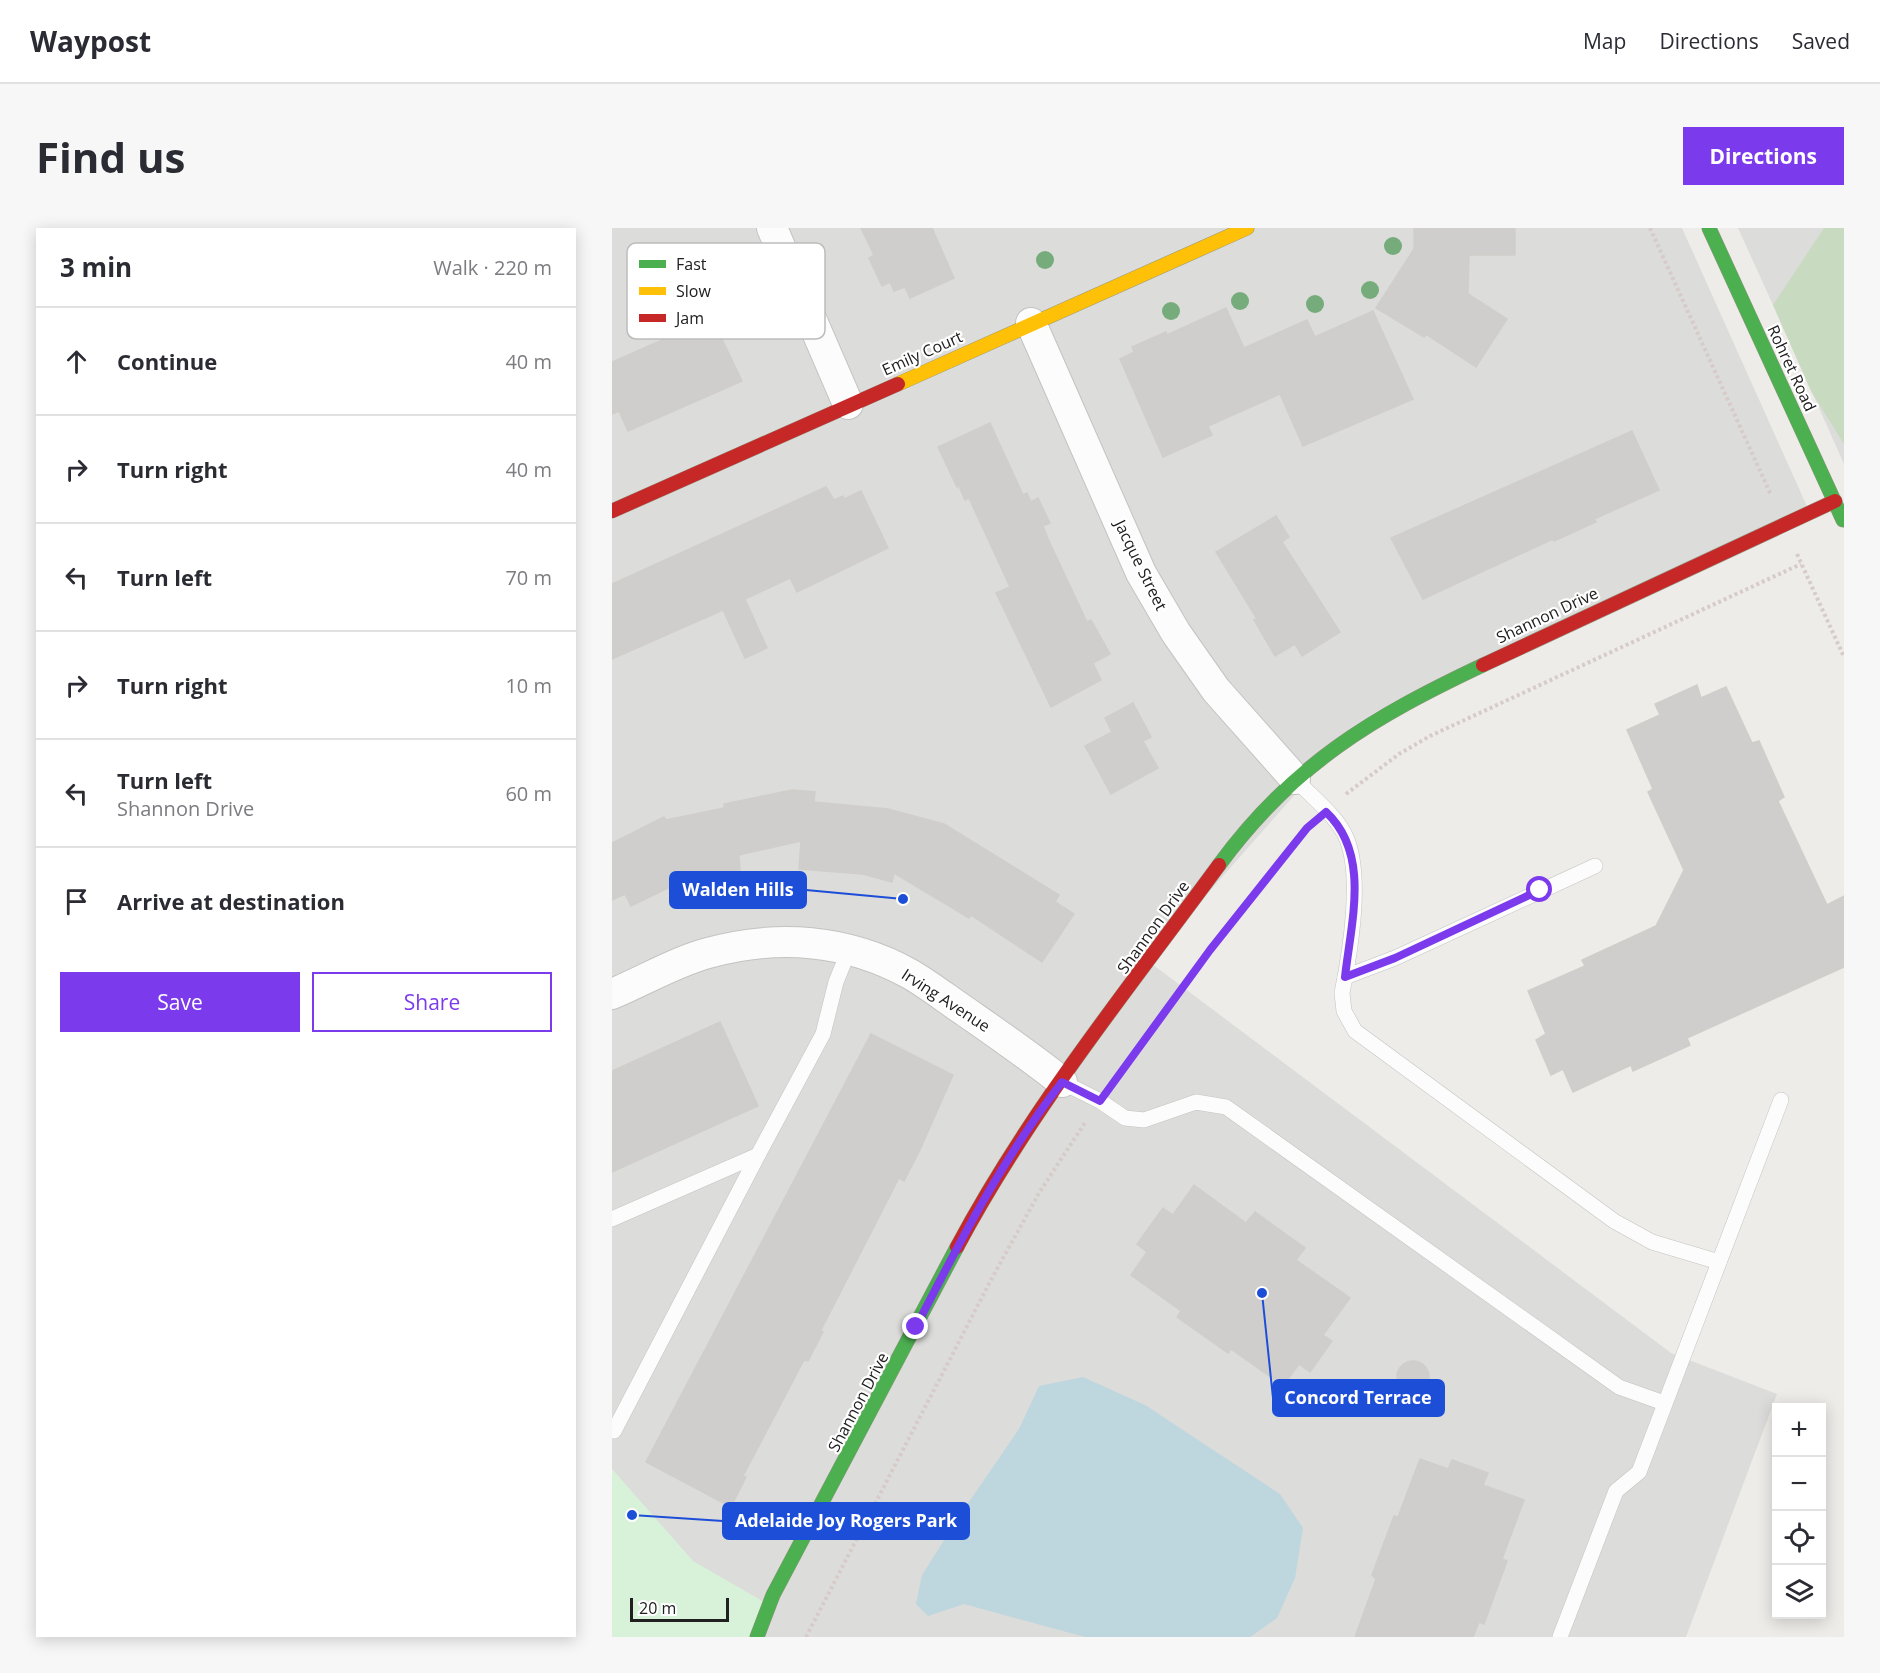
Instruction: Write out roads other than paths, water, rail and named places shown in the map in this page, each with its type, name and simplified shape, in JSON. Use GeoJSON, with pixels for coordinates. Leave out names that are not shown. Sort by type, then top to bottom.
{"type":"FeatureCollection","features":[{"type":"Feature","properties":{"kind":"street"},"geometry":{"type":"LineString","coordinates":[[771,228],[778,243]]}},
{"type":"Feature","properties":{"kind":"street","name":"Emily Court"},"geometry":{"type":"LineString","coordinates":[[612,511],[1247,228]]}},
{"type":"Feature","properties":{"kind":"street","name":"Rohret Road"},"geometry":{"type":"LineString","coordinates":[[1709,228],[1844,522]]}},
{"type":"Feature","properties":{"kind":"street","name":"Jacque Street"},"geometry":{"type":"LineString","coordinates":[[1031,323],[1142,573],[1176,633],[1216,690],[1295,779]]}},
{"type":"Feature","properties":{"kind":"street"},"geometry":{"type":"LineString","coordinates":[[820,339],[848,404]]}},
{"type":"Feature","properties":{"kind":"street","name":"Shannon Drive"},"geometry":{"type":"LineString","coordinates":[[757,1637],[773,1595],[989,1187],[1024,1131],[1240,836],[1295,779],[1342,741],[1413,698],[1835,501]]}},
{"type":"Feature","properties":{"kind":"street","name":"Irving Avenue"},"geometry":{"type":"LineString","coordinates":[[612,994],[705,953],[747,944],[789,941],[831,945],[873,956],[911,975],[1027,1054],[1062,1082]]}},
{"type":"Feature","properties":{"kind":"lane"},"geometry":{"type":"LineString","coordinates":[[1295,779],[1345,834],[1354,867],[1342,993],[1344,1011],[1355,1031],[1614,1221],[1652,1242],[1719,1262]]}},
{"type":"Feature","properties":{"kind":"lane"},"geometry":{"type":"LineString","coordinates":[[1345,977],[1395,958],[1595,866]]}},
{"type":"Feature","properties":{"kind":"lane"},"geometry":{"type":"LineString","coordinates":[[614,1431],[824,1034],[836,982],[849,950]]}},
{"type":"Feature","properties":{"kind":"lane"},"geometry":{"type":"LineString","coordinates":[[1062,1082],[1100,1101],[1125,1118],[1144,1120],[1196,1102],[1226,1107],[1619,1387],[1664,1403]]}},
{"type":"Feature","properties":{"kind":"lane"},"geometry":{"type":"LineString","coordinates":[[1560,1637],[1616,1491],[1639,1472],[1781,1100]]}},
{"type":"Feature","properties":{"kind":"lane"},"geometry":{"type":"LineString","coordinates":[[612,1219],[758,1155]]}},
{"type":"Feature","properties":{"kind":"water"},"geometry":{"type":"Polygon","coordinates":[[[1083,1377],[1145,1405],[1280,1494],[1303,1528],[1295,1578],[1277,1618],[1250,1637],[1085,1637],[964,1604],[928,1616],[916,1604],[922,1575],[1019,1429],[1039,1386],[1083,1377]]]}},
{"type":"Feature","properties":{"kind":"place","name":"Walden Hills"},"geometry":{"type":"Point","coordinates":[903,899]}},
{"type":"Feature","properties":{"kind":"place","name":"Concord Terrace"},"geometry":{"type":"Point","coordinates":[1262,1293]}},
{"type":"Feature","properties":{"kind":"place","name":"Adelaide Joy Rogers Park"},"geometry":{"type":"Point","coordinates":[632,1515]}}]}
